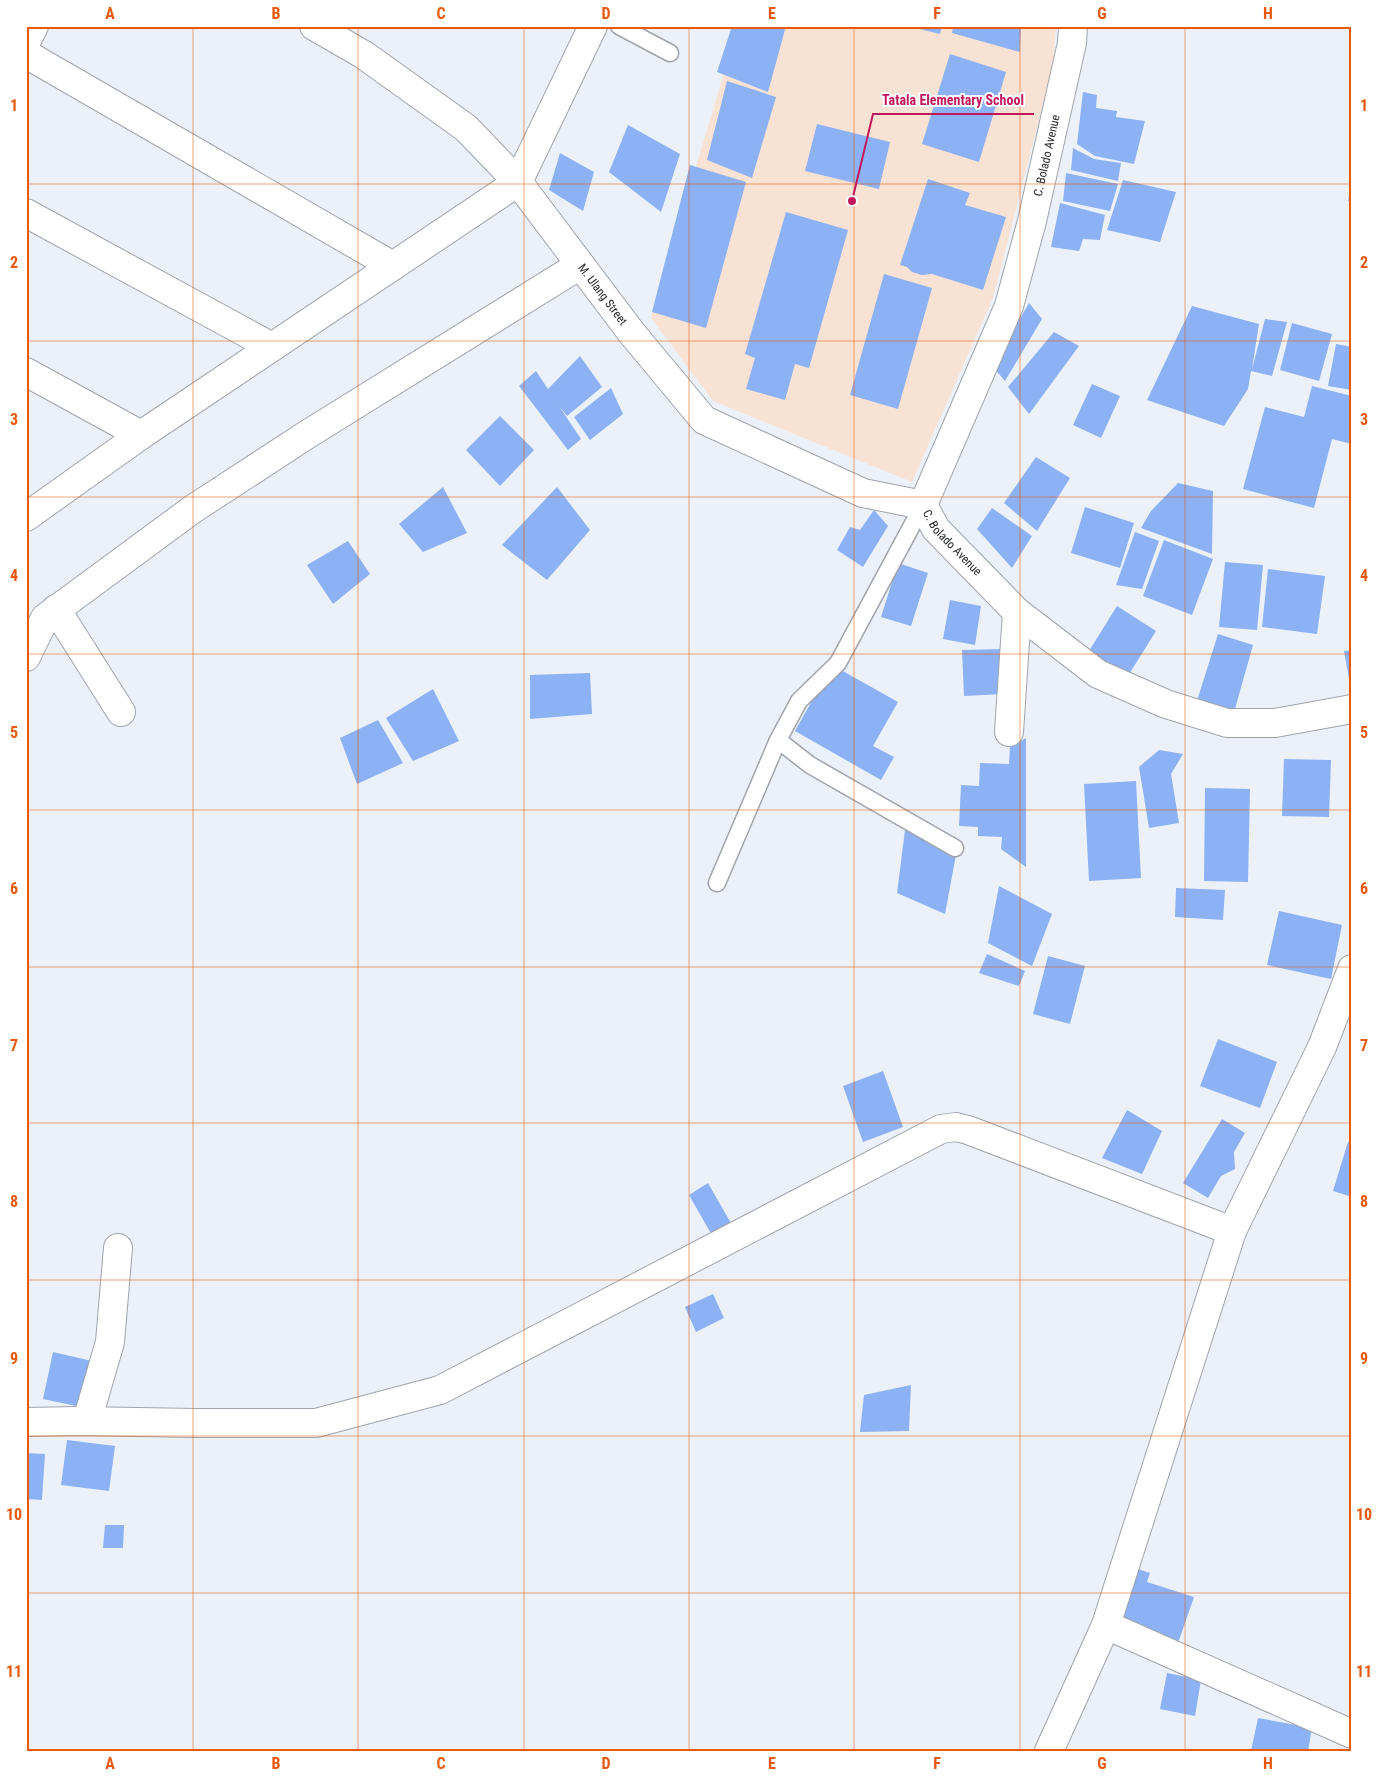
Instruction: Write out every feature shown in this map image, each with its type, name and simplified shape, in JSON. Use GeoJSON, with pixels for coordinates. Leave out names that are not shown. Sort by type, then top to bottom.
{"type":"FeatureCollection","features":[{"type":"Feature","properties":{"kind":"street"},"geometry":{"type":"LineString","coordinates":[[26,42],[34,26]]}},
{"type":"Feature","properties":{"kind":"street","name":"M. Ulang Street"},"geometry":{"type":"LineString","coordinates":[[314,26],[364,55],[466,128],[518,182],[580,265],[704,420],[863,493],[923,505]]}},
{"type":"Feature","properties":{"kind":"street"},"geometry":{"type":"LineString","coordinates":[[26,517],[141,435],[518,182],[593,26]]}},
{"type":"Feature","properties":{"kind":"street","name":"C. Bolado Avenue"},"geometry":{"type":"LineString","coordinates":[[1073,26],[1072,43],[1037,202],[1009,306],[923,505],[936,529],[1017,612],[1098,674],[1166,704],[1227,723],[1275,724],[1352,709]]}},
{"type":"Feature","properties":{"kind":"street"},"geometry":{"type":"LineString","coordinates":[[26,54],[393,266]]}},
{"type":"Feature","properties":{"kind":"street"},"geometry":{"type":"LineString","coordinates":[[26,214],[272,347]]}},
{"type":"Feature","properties":{"kind":"street"},"geometry":{"type":"LineString","coordinates":[[26,658],[45,618],[193,509],[323,424],[580,265]]}},
{"type":"Feature","properties":{"kind":"street"},"geometry":{"type":"LineString","coordinates":[[26,372],[141,435]]}},
{"type":"Feature","properties":{"kind":"street"},"geometry":{"type":"LineString","coordinates":[[56,609],[121,712]]}},
{"type":"Feature","properties":{"kind":"street"},"geometry":{"type":"LineString","coordinates":[[1009,732],[1017,612]]}},
{"type":"Feature","properties":{"kind":"street"},"geometry":{"type":"LineString","coordinates":[[1049,1751],[1106,1625],[1232,1231],[1322,1047],[1352,969]]}},
{"type":"Feature","properties":{"kind":"street"},"geometry":{"type":"LineString","coordinates":[[26,1422],[316,1423],[440,1390],[941,1130],[956,1127],[1232,1231]]}},
{"type":"Feature","properties":{"kind":"street"},"geometry":{"type":"LineString","coordinates":[[87,1421],[110,1342],[118,1248]]}},
{"type":"Feature","properties":{"kind":"street"},"geometry":{"type":"LineString","coordinates":[[1106,1625],[1352,1734]]}},
{"type":"Feature","properties":{"kind":"lane"},"geometry":{"type":"LineString","coordinates":[[619,26],[670,53]]}},
{"type":"Feature","properties":{"kind":"lane"},"geometry":{"type":"LineString","coordinates":[[717,883],[778,740],[799,701],[838,663],[923,505]]}},
{"type":"Feature","properties":{"kind":"lane"},"geometry":{"type":"LineString","coordinates":[[778,740],[810,765],[955,848]]}},
{"type":"Feature","properties":{"kind":"shaded area"},"geometry":{"type":"Polygon","coordinates":[[[738,26],[1056,26],[1053,65],[993,298],[912,482],[713,401],[651,318],[738,26]]]}},
{"type":"Feature","properties":{"kind":"building"},"geometry":{"type":"Polygon","coordinates":[[[732,26],[786,26],[768,92],[717,72],[732,26]]]}},
{"type":"Feature","properties":{"kind":"building"},"geometry":{"type":"Polygon","coordinates":[[[907,26],[942,26],[940,34],[907,26]]]}},
{"type":"Feature","properties":{"kind":"building"},"geometry":{"type":"Polygon","coordinates":[[[953,26],[1021,26],[1020,52],[952,33],[953,26]]]}},
{"type":"Feature","properties":{"kind":"building"},"geometry":{"type":"Polygon","coordinates":[[[950,54],[1006,72],[979,162],[922,144],[950,54]]]}},
{"type":"Feature","properties":{"kind":"building"},"geometry":{"type":"Polygon","coordinates":[[[727,81],[776,97],[752,178],[707,160],[727,81]]]}},
{"type":"Feature","properties":{"kind":"building"},"geometry":{"type":"Polygon","coordinates":[[[1083,92],[1097,95],[1096,108],[1117,111],[1116,117],[1145,121],[1134,164],[1095,156],[1077,144],[1083,92]]]}},
{"type":"Feature","properties":{"kind":"building"},"geometry":{"type":"Polygon","coordinates":[[[817,124],[890,142],[879,189],[805,171],[817,124]]]}},
{"type":"Feature","properties":{"kind":"building"},"geometry":{"type":"Polygon","coordinates":[[[628,125],[680,154],[661,212],[609,172],[628,125]]]}},
{"type":"Feature","properties":{"kind":"building"},"geometry":{"type":"Polygon","coordinates":[[[1073,148],[1094,159],[1121,163],[1118,181],[1071,170],[1073,148]]]}},
{"type":"Feature","properties":{"kind":"building"},"geometry":{"type":"Polygon","coordinates":[[[560,153],[594,172],[583,211],[549,190],[560,153]]]}},
{"type":"Feature","properties":{"kind":"building"},"geometry":{"type":"Polygon","coordinates":[[[690,165],[746,182],[706,328],[652,312],[690,165]]]}},
{"type":"Feature","properties":{"kind":"building"},"geometry":{"type":"Polygon","coordinates":[[[1066,173],[1118,184],[1110,211],[1063,201],[1066,173]]]}},
{"type":"Feature","properties":{"kind":"building"},"geometry":{"type":"Polygon","coordinates":[[[928,179],[970,193],[965,205],[1006,217],[983,290],[932,274],[922,275],[912,272],[907,267],[900,265],[928,179]]]}},
{"type":"Feature","properties":{"kind":"building"},"geometry":{"type":"Polygon","coordinates":[[[1123,180],[1176,192],[1160,242],[1107,230],[1123,180]]]}},
{"type":"Feature","properties":{"kind":"building"},"geometry":{"type":"Polygon","coordinates":[[[1352,188],[1352,202],[1348,201],[1352,188]]]}},
{"type":"Feature","properties":{"kind":"building"},"geometry":{"type":"Polygon","coordinates":[[[1060,203],[1105,215],[1100,240],[1083,239],[1079,251],[1051,247],[1060,203]]]}},
{"type":"Feature","properties":{"kind":"building"},"geometry":{"type":"Polygon","coordinates":[[[786,212],[848,230],[809,368],[795,364],[785,400],[746,389],[755,358],[745,354],[786,212]]]}},
{"type":"Feature","properties":{"kind":"building"},"geometry":{"type":"Polygon","coordinates":[[[884,274],[932,288],[898,409],[850,395],[884,274]]]}},
{"type":"Feature","properties":{"kind":"building"},"geometry":{"type":"Polygon","coordinates":[[[1029,303],[1042,319],[1005,381],[992,366],[1029,303]]]}},
{"type":"Feature","properties":{"kind":"building"},"geometry":{"type":"Polygon","coordinates":[[[1192,306],[1259,324],[1252,369],[1265,319],[1287,322],[1272,376],[1251,371],[1248,389],[1224,426],[1147,400],[1192,306]]]}},
{"type":"Feature","properties":{"kind":"building"},"geometry":{"type":"Polygon","coordinates":[[[1292,323],[1332,334],[1319,381],[1280,370],[1292,323]]]}},
{"type":"Feature","properties":{"kind":"building"},"geometry":{"type":"Polygon","coordinates":[[[1054,332],[1079,346],[1029,414],[1008,387],[1054,332]]]}},
{"type":"Feature","properties":{"kind":"building"},"geometry":{"type":"Polygon","coordinates":[[[1336,344],[1352,347],[1352,390],[1328,386],[1336,344]]]}},
{"type":"Feature","properties":{"kind":"building"},"geometry":{"type":"Polygon","coordinates":[[[580,356],[602,387],[567,416],[559,406],[581,439],[568,450],[519,386],[536,371],[548,389],[580,356]]]}},
{"type":"Feature","properties":{"kind":"building"},"geometry":{"type":"Polygon","coordinates":[[[1092,384],[1120,396],[1101,438],[1073,425],[1092,384]]]}},
{"type":"Feature","properties":{"kind":"building"},"geometry":{"type":"Polygon","coordinates":[[[1312,386],[1352,396],[1352,444],[1332,439],[1314,508],[1243,489],[1265,407],[1304,417],[1312,386]]]}},
{"type":"Feature","properties":{"kind":"building"},"geometry":{"type":"Polygon","coordinates":[[[611,388],[623,414],[590,440],[574,417],[611,388]]]}},
{"type":"Feature","properties":{"kind":"building"},"geometry":{"type":"Polygon","coordinates":[[[500,416],[534,450],[500,486],[466,450],[500,416]]]}},
{"type":"Feature","properties":{"kind":"building"},"geometry":{"type":"Polygon","coordinates":[[[1036,457],[1070,478],[1037,531],[1004,503],[1036,457]]]}},
{"type":"Feature","properties":{"kind":"building"},"geometry":{"type":"Polygon","coordinates":[[[1178,483],[1213,491],[1212,554],[1141,528],[1151,511],[1178,483]]]}},
{"type":"Feature","properties":{"kind":"building"},"geometry":{"type":"Polygon","coordinates":[[[443,487],[467,533],[423,552],[399,524],[443,487]]]}},
{"type":"Feature","properties":{"kind":"building"},"geometry":{"type":"Polygon","coordinates":[[[557,487],[590,530],[547,580],[502,545],[557,487]]]}},
{"type":"Feature","properties":{"kind":"building"},"geometry":{"type":"Polygon","coordinates":[[[1085,507],[1134,523],[1120,568],[1071,553],[1085,507]]]}},
{"type":"Feature","properties":{"kind":"building"},"geometry":{"type":"Polygon","coordinates":[[[992,508],[1032,536],[1012,568],[977,529],[992,508]]]}},
{"type":"Feature","properties":{"kind":"building"},"geometry":{"type":"Polygon","coordinates":[[[874,510],[888,526],[863,567],[837,550],[850,527],[860,530],[874,510]]]}},
{"type":"Feature","properties":{"kind":"building"},"geometry":{"type":"Polygon","coordinates":[[[1135,532],[1159,541],[1142,589],[1116,585],[1135,532]]]}},
{"type":"Feature","properties":{"kind":"building"},"geometry":{"type":"Polygon","coordinates":[[[1164,540],[1213,559],[1192,615],[1143,596],[1164,540]]]}},
{"type":"Feature","properties":{"kind":"building"},"geometry":{"type":"Polygon","coordinates":[[[348,541],[370,574],[333,604],[307,565],[348,541]]]}},
{"type":"Feature","properties":{"kind":"building"},"geometry":{"type":"Polygon","coordinates":[[[1225,562],[1263,565],[1257,630],[1219,627],[1225,562]]]}},
{"type":"Feature","properties":{"kind":"building"},"geometry":{"type":"Polygon","coordinates":[[[898,563],[928,573],[911,626],[881,617],[898,563]]]}},
{"type":"Feature","properties":{"kind":"building"},"geometry":{"type":"Polygon","coordinates":[[[1268,569],[1325,576],[1317,634],[1262,627],[1268,569]]]}},
{"type":"Feature","properties":{"kind":"building"},"geometry":{"type":"Polygon","coordinates":[[[950,600],[981,606],[975,645],[943,639],[950,600]]]}},
{"type":"Feature","properties":{"kind":"building"},"geometry":{"type":"Polygon","coordinates":[[[1117,606],[1156,631],[1123,684],[1084,659],[1117,606]]]}},
{"type":"Feature","properties":{"kind":"building"},"geometry":{"type":"Polygon","coordinates":[[[1218,634],[1253,645],[1233,716],[1196,704],[1218,634]]]}},
{"type":"Feature","properties":{"kind":"building"},"geometry":{"type":"Polygon","coordinates":[[[1002,649],[1004,694],[964,696],[962,650],[1002,649]]]}},
{"type":"Feature","properties":{"kind":"building"},"geometry":{"type":"Polygon","coordinates":[[[1352,650],[1352,690],[1351,690],[1344,651],[1352,650]]]}},
{"type":"Feature","properties":{"kind":"building"},"geometry":{"type":"Polygon","coordinates":[[[832,665],[898,702],[873,746],[894,757],[881,780],[795,731],[832,665]]]}},
{"type":"Feature","properties":{"kind":"building"},"geometry":{"type":"Polygon","coordinates":[[[590,673],[592,714],[530,719],[530,675],[590,673]]]}},
{"type":"Feature","properties":{"kind":"building"},"geometry":{"type":"Polygon","coordinates":[[[433,689],[459,741],[413,761],[386,718],[433,689]]]}},
{"type":"Feature","properties":{"kind":"building"},"geometry":{"type":"Polygon","coordinates":[[[378,720],[403,763],[357,784],[340,738],[378,720]]]}},
{"type":"Feature","properties":{"kind":"building"},"geometry":{"type":"Polygon","coordinates":[[[1026,738],[1026,867],[1001,849],[1002,837],[978,836],[978,827],[959,826],[961,785],[979,786],[980,763],[1009,764],[1010,747],[1026,738]]]}},
{"type":"Feature","properties":{"kind":"building"},"geometry":{"type":"Polygon","coordinates":[[[1159,750],[1183,754],[1171,774],[1179,823],[1149,828],[1139,767],[1159,750]]]}},
{"type":"Feature","properties":{"kind":"building"},"geometry":{"type":"Polygon","coordinates":[[[1284,759],[1331,760],[1329,817],[1282,816],[1284,759]]]}},
{"type":"Feature","properties":{"kind":"building"},"geometry":{"type":"Polygon","coordinates":[[[1136,781],[1141,878],[1089,881],[1084,784],[1136,781]]]}},
{"type":"Feature","properties":{"kind":"building"},"geometry":{"type":"Polygon","coordinates":[[[1205,788],[1250,789],[1248,882],[1204,881],[1205,788]]]}},
{"type":"Feature","properties":{"kind":"building"},"geometry":{"type":"Polygon","coordinates":[[[905,830],[958,844],[945,914],[897,893],[905,830]]]}},
{"type":"Feature","properties":{"kind":"building"},"geometry":{"type":"Polygon","coordinates":[[[999,886],[1052,914],[1032,966],[988,943],[999,886]]]}},
{"type":"Feature","properties":{"kind":"building"},"geometry":{"type":"Polygon","coordinates":[[[1176,888],[1225,890],[1223,920],[1175,917],[1176,888]]]}},
{"type":"Feature","properties":{"kind":"building"},"geometry":{"type":"Polygon","coordinates":[[[1279,911],[1342,925],[1331,979],[1267,965],[1279,911]]]}},
{"type":"Feature","properties":{"kind":"building"},"geometry":{"type":"Polygon","coordinates":[[[987,954],[1025,971],[1019,986],[979,973],[987,954]]]}},
{"type":"Feature","properties":{"kind":"building"},"geometry":{"type":"Polygon","coordinates":[[[1048,956],[1085,966],[1070,1024],[1033,1014],[1048,956]]]}},
{"type":"Feature","properties":{"kind":"building"},"geometry":{"type":"Polygon","coordinates":[[[1218,1039],[1277,1062],[1260,1108],[1200,1086],[1218,1039]]]}},
{"type":"Feature","properties":{"kind":"building"},"geometry":{"type":"Polygon","coordinates":[[[883,1071],[903,1127],[863,1142],[843,1086],[883,1071]]]}},
{"type":"Feature","properties":{"kind":"building"},"geometry":{"type":"Polygon","coordinates":[[[1127,1110],[1162,1131],[1142,1174],[1102,1158],[1127,1110]]]}},
{"type":"Feature","properties":{"kind":"building"},"geometry":{"type":"Polygon","coordinates":[[[1222,1119],[1245,1133],[1234,1152],[1235,1169],[1221,1176],[1208,1198],[1183,1183],[1222,1119]]]}},
{"type":"Feature","properties":{"kind":"building"},"geometry":{"type":"Polygon","coordinates":[[[1348,1142],[1352,1143],[1352,1197],[1333,1191],[1348,1142]]]}},
{"type":"Feature","properties":{"kind":"building"},"geometry":{"type":"Polygon","coordinates":[[[708,1183],[732,1225],[713,1237],[689,1195],[708,1183]]]}},
{"type":"Feature","properties":{"kind":"building"},"geometry":{"type":"Polygon","coordinates":[[[713,1294],[724,1318],[696,1332],[685,1307],[713,1294]]]}},
{"type":"Feature","properties":{"kind":"building"},"geometry":{"type":"Polygon","coordinates":[[[53,1352],[92,1361],[81,1407],[43,1399],[53,1352]]]}},
{"type":"Feature","properties":{"kind":"building"},"geometry":{"type":"Polygon","coordinates":[[[911,1385],[909,1431],[860,1432],[864,1395],[911,1385]]]}},
{"type":"Feature","properties":{"kind":"building"},"geometry":{"type":"Polygon","coordinates":[[[67,1440],[115,1446],[109,1491],[61,1485],[67,1440]]]}},
{"type":"Feature","properties":{"kind":"building"},"geometry":{"type":"Polygon","coordinates":[[[26,1453],[45,1454],[42,1500],[26,1499],[26,1453]]]}},
{"type":"Feature","properties":{"kind":"building"},"geometry":{"type":"Polygon","coordinates":[[[105,1525],[124,1525],[123,1548],[103,1548],[105,1525]]]}},
{"type":"Feature","properties":{"kind":"building"},"geometry":{"type":"Polygon","coordinates":[[[1138,1569],[1150,1573],[1147,1582],[1194,1597],[1178,1643],[1120,1620],[1138,1569]]]}},
{"type":"Feature","properties":{"kind":"building"},"geometry":{"type":"Polygon","coordinates":[[[1167,1673],[1201,1680],[1195,1716],[1160,1709],[1167,1673]]]}},
{"type":"Feature","properties":{"kind":"building"},"geometry":{"type":"Polygon","coordinates":[[[1258,1718],[1312,1728],[1308,1751],[1251,1751],[1258,1718]]]}},
{"type":"Feature","properties":{"kind":"place","name":"Tatala Elementary School"},"geometry":{"type":"Point","coordinates":[852,201]}}]}
